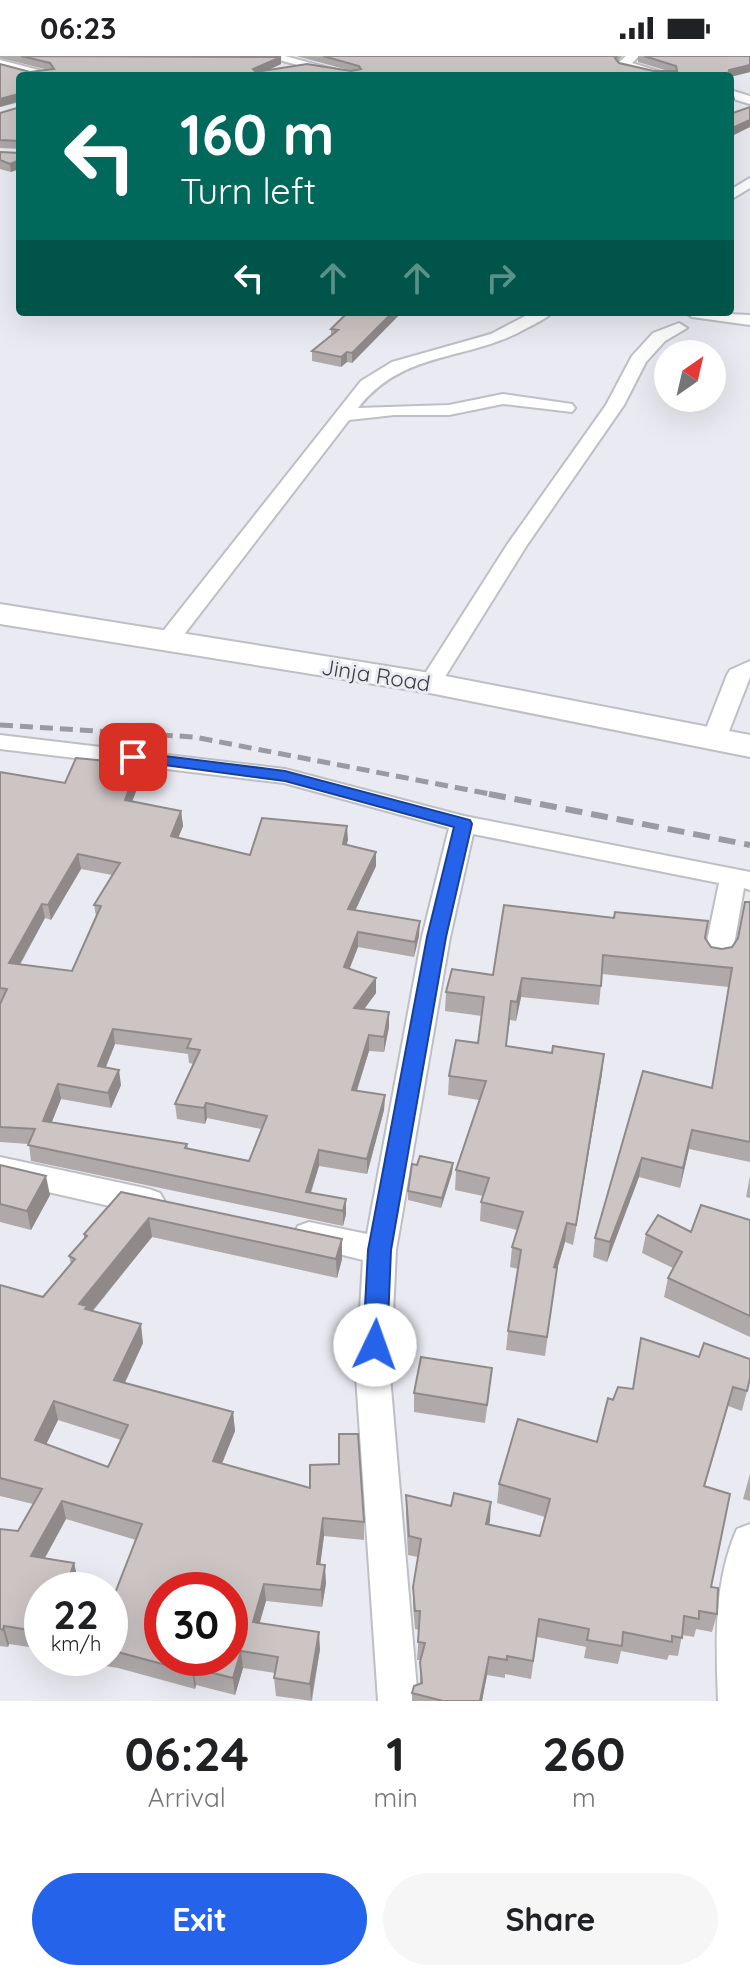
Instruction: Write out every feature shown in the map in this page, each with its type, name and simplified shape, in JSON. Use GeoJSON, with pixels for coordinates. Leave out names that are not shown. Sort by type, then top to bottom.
{"type":"FeatureCollection","features":[{"type":"Feature","properties":{"kind":"highway","name":"Jinja Road"},"geometry":{"type":"LineString","coordinates":[[0,614],[430,683],[750,746]]}},
{"type":"Feature","properties":{"kind":"street"},"geometry":{"type":"LineString","coordinates":[[271,56],[336,72]]}},
{"type":"Feature","properties":{"kind":"street"},"geometry":{"type":"LineString","coordinates":[[633,56],[623,64],[653,72]]}},
{"type":"Feature","properties":{"kind":"street"},"geometry":{"type":"LineString","coordinates":[[0,64],[31,72]]}},
{"type":"Feature","properties":{"kind":"street"},"geometry":{"type":"LineString","coordinates":[[276,71],[305,64]]}},
{"type":"Feature","properties":{"kind":"street"},"geometry":{"type":"LineString","coordinates":[[168,640],[367,385],[391,367],[409,359],[492,340],[537,316]]}},
{"type":"Feature","properties":{"kind":"street"},"geometry":{"type":"LineString","coordinates":[[721,316],[750,320]]}},
{"type":"Feature","properties":{"kind":"street"},"geometry":{"type":"LineString","coordinates":[[430,683],[517,545],[615,405],[638,360],[659,337],[679,328]]}},
{"type":"Feature","properties":{"kind":"street"},"geometry":{"type":"LineString","coordinates":[[343,415],[394,410],[449,410],[503,399],[566,408]]}},
{"type":"Feature","properties":{"kind":"street"},"geometry":{"type":"LineString","coordinates":[[714,739],[738,706],[738,675],[750,668]]}},
{"type":"Feature","properties":{"kind":"street"},"geometry":{"type":"LineString","coordinates":[[0,742],[285,776],[463,824],[741,879],[718,956]]}},
{"type":"Feature","properties":{"kind":"street"},"geometry":{"type":"LineString","coordinates":[[398,1701],[373,1376],[380,1250],[436,937],[463,824]]}},
{"type":"Feature","properties":{"kind":"street"},"geometry":{"type":"LineString","coordinates":[[0,1169],[182,1209]]}},
{"type":"Feature","properties":{"kind":"street"},"geometry":{"type":"LineString","coordinates":[[273,1228],[380,1250]]}},
{"type":"Feature","properties":{"kind":"street"},"geometry":{"type":"LineString","coordinates":[[738,1701],[735,1622],[750,1542]]}},
{"type":"Feature","properties":{"kind":"building"},"geometry":{"type":"Polygon","coordinates":[[[21,56],[281,57],[253,69],[256,72],[30,72],[54,69],[50,63],[21,56]]]}},
{"type":"Feature","properties":{"kind":"building"},"geometry":{"type":"Polygon","coordinates":[[[323,56],[617,56],[615,58],[619,63],[654,71],[677,71],[676,66],[644,56],[750,56],[750,65],[729,72],[256,72],[307,64],[351,71],[361,69],[323,56]]]}},
{"type":"Feature","properties":{"kind":"building"},"geometry":{"type":"Polygon","coordinates":[[[0,64],[30,72],[16,72],[16,95],[0,99],[0,64]]]}},
{"type":"Feature","properties":{"kind":"building"},"geometry":{"type":"Polygon","coordinates":[[[750,107],[750,120],[734,127],[734,113],[750,107]]]}},
{"type":"Feature","properties":{"kind":"building"},"geometry":{"type":"Polygon","coordinates":[[[16,108],[16,141],[0,140],[0,113],[16,108]]]}},
{"type":"Feature","properties":{"kind":"building"},"geometry":{"type":"Polygon","coordinates":[[[0,152],[16,153],[16,162],[10,164],[0,160],[0,152]]]}},
{"type":"Feature","properties":{"kind":"building"},"geometry":{"type":"Polygon","coordinates":[[[344,316],[389,316],[352,353],[347,352],[341,357],[312,351],[338,330],[331,329],[344,316]]]}},
{"type":"Feature","properties":{"kind":"building"},"geometry":{"type":"Polygon","coordinates":[[[76,758],[139,764],[125,800],[181,811],[171,836],[250,855],[262,818],[347,826],[343,844],[376,852],[348,909],[420,921],[415,942],[358,932],[344,967],[376,978],[354,1008],[389,1012],[384,1037],[369,1035],[352,1090],[385,1095],[367,1159],[319,1150],[306,1192],[346,1199],[343,1211],[28,1145],[35,1129],[0,1127],[0,1004],[7,989],[0,988],[0,772],[65,783],[76,758]],[[78,854],[48,905],[42,904],[9,963],[72,971],[101,906],[94,905],[120,863],[78,854]],[[113,1029],[98,1066],[119,1070],[108,1093],[58,1084],[43,1121],[187,1144],[185,1148],[249,1161],[267,1116],[206,1103],[204,1108],[175,1104],[200,1050],[187,1048],[191,1039],[113,1029]]]}},
{"type":"Feature","properties":{"kind":"building"},"geometry":{"type":"Polygon","coordinates":[[[745,902],[750,902],[750,1142],[692,1130],[683,1168],[642,1158],[610,1242],[595,1238],[643,1071],[712,1088],[732,968],[603,955],[601,986],[522,978],[517,1002],[511,1001],[506,1046],[552,1053],[553,1046],[604,1054],[576,1225],[567,1223],[554,1267],[557,1268],[547,1337],[508,1331],[521,1250],[512,1247],[523,1212],[481,1202],[489,1178],[456,1170],[486,1081],[449,1076],[456,1040],[478,1043],[484,997],[446,992],[452,969],[493,975],[504,905],[614,918],[615,912],[708,921],[705,938],[711,947],[722,949],[732,947],[738,938],[745,902]]]}},
{"type":"Feature","properties":{"kind":"building"},"geometry":{"type":"Polygon","coordinates":[[[420,1156],[453,1163],[442,1198],[408,1191],[412,1164],[417,1165],[420,1156]]]}},
{"type":"Feature","properties":{"kind":"building"},"geometry":{"type":"Polygon","coordinates":[[[0,1165],[46,1176],[27,1211],[0,1204],[0,1165]]]}},
{"type":"Feature","properties":{"kind":"building"},"geometry":{"type":"Polygon","coordinates":[[[121,1192],[342,1239],[336,1259],[149,1218],[79,1304],[87,1306],[85,1309],[141,1324],[114,1380],[233,1412],[213,1461],[310,1488],[310,1465],[339,1464],[339,1434],[358,1434],[364,1522],[323,1518],[317,1564],[325,1565],[321,1590],[264,1584],[253,1622],[319,1632],[310,1684],[274,1678],[278,1657],[248,1652],[248,1572],[144,1572],[144,1659],[128,1655],[128,1572],[123,1572],[142,1524],[62,1501],[31,1556],[74,1563],[71,1572],[24,1572],[24,1629],[4,1626],[3,1630],[0,1629],[0,1529],[18,1531],[42,1489],[0,1478],[0,1285],[43,1297],[75,1259],[69,1256],[87,1236],[84,1234],[121,1192]],[[54,1401],[35,1440],[108,1467],[128,1425],[54,1401]]]}},
{"type":"Feature","properties":{"kind":"building"},"geometry":{"type":"Polygon","coordinates":[[[701,1205],[750,1220],[750,1316],[668,1278],[682,1252],[646,1234],[658,1215],[691,1232],[701,1205]]]}},
{"type":"Feature","properties":{"kind":"building"},"geometry":{"type":"Polygon","coordinates":[[[641,1338],[699,1357],[704,1343],[750,1359],[747,1391],[733,1387],[704,1486],[730,1494],[711,1587],[718,1588],[717,1614],[699,1611],[699,1619],[684,1616],[682,1638],[672,1636],[672,1642],[623,1632],[622,1646],[587,1640],[589,1629],[539,1619],[533,1661],[507,1656],[507,1660],[489,1657],[480,1701],[443,1701],[412,1693],[414,1686],[422,1683],[420,1662],[425,1643],[418,1642],[420,1611],[415,1611],[413,1587],[421,1539],[409,1536],[406,1495],[451,1506],[454,1493],[491,1502],[486,1524],[540,1536],[550,1499],[499,1484],[518,1419],[597,1442],[608,1398],[613,1400],[618,1387],[633,1389],[641,1338]]]}},
{"type":"Feature","properties":{"kind":"building"},"geometry":{"type":"Polygon","coordinates":[[[421,1357],[492,1368],[487,1405],[414,1393],[421,1357]]]}},
{"type":"Feature","properties":{"kind":"railway"},"geometry":{"type":"LineString","coordinates":[[0,725],[194,737],[500,796]]}},
{"type":"Feature","properties":{"kind":"railway"},"geometry":{"type":"LineString","coordinates":[[489,794],[750,845]]}},
{"type":"Feature","properties":{"kind":"route"},"geometry":{"type":"LineString","coordinates":[[133,757],[285,776],[463,824],[436,937],[380,1250],[375,1345]]}}]}
